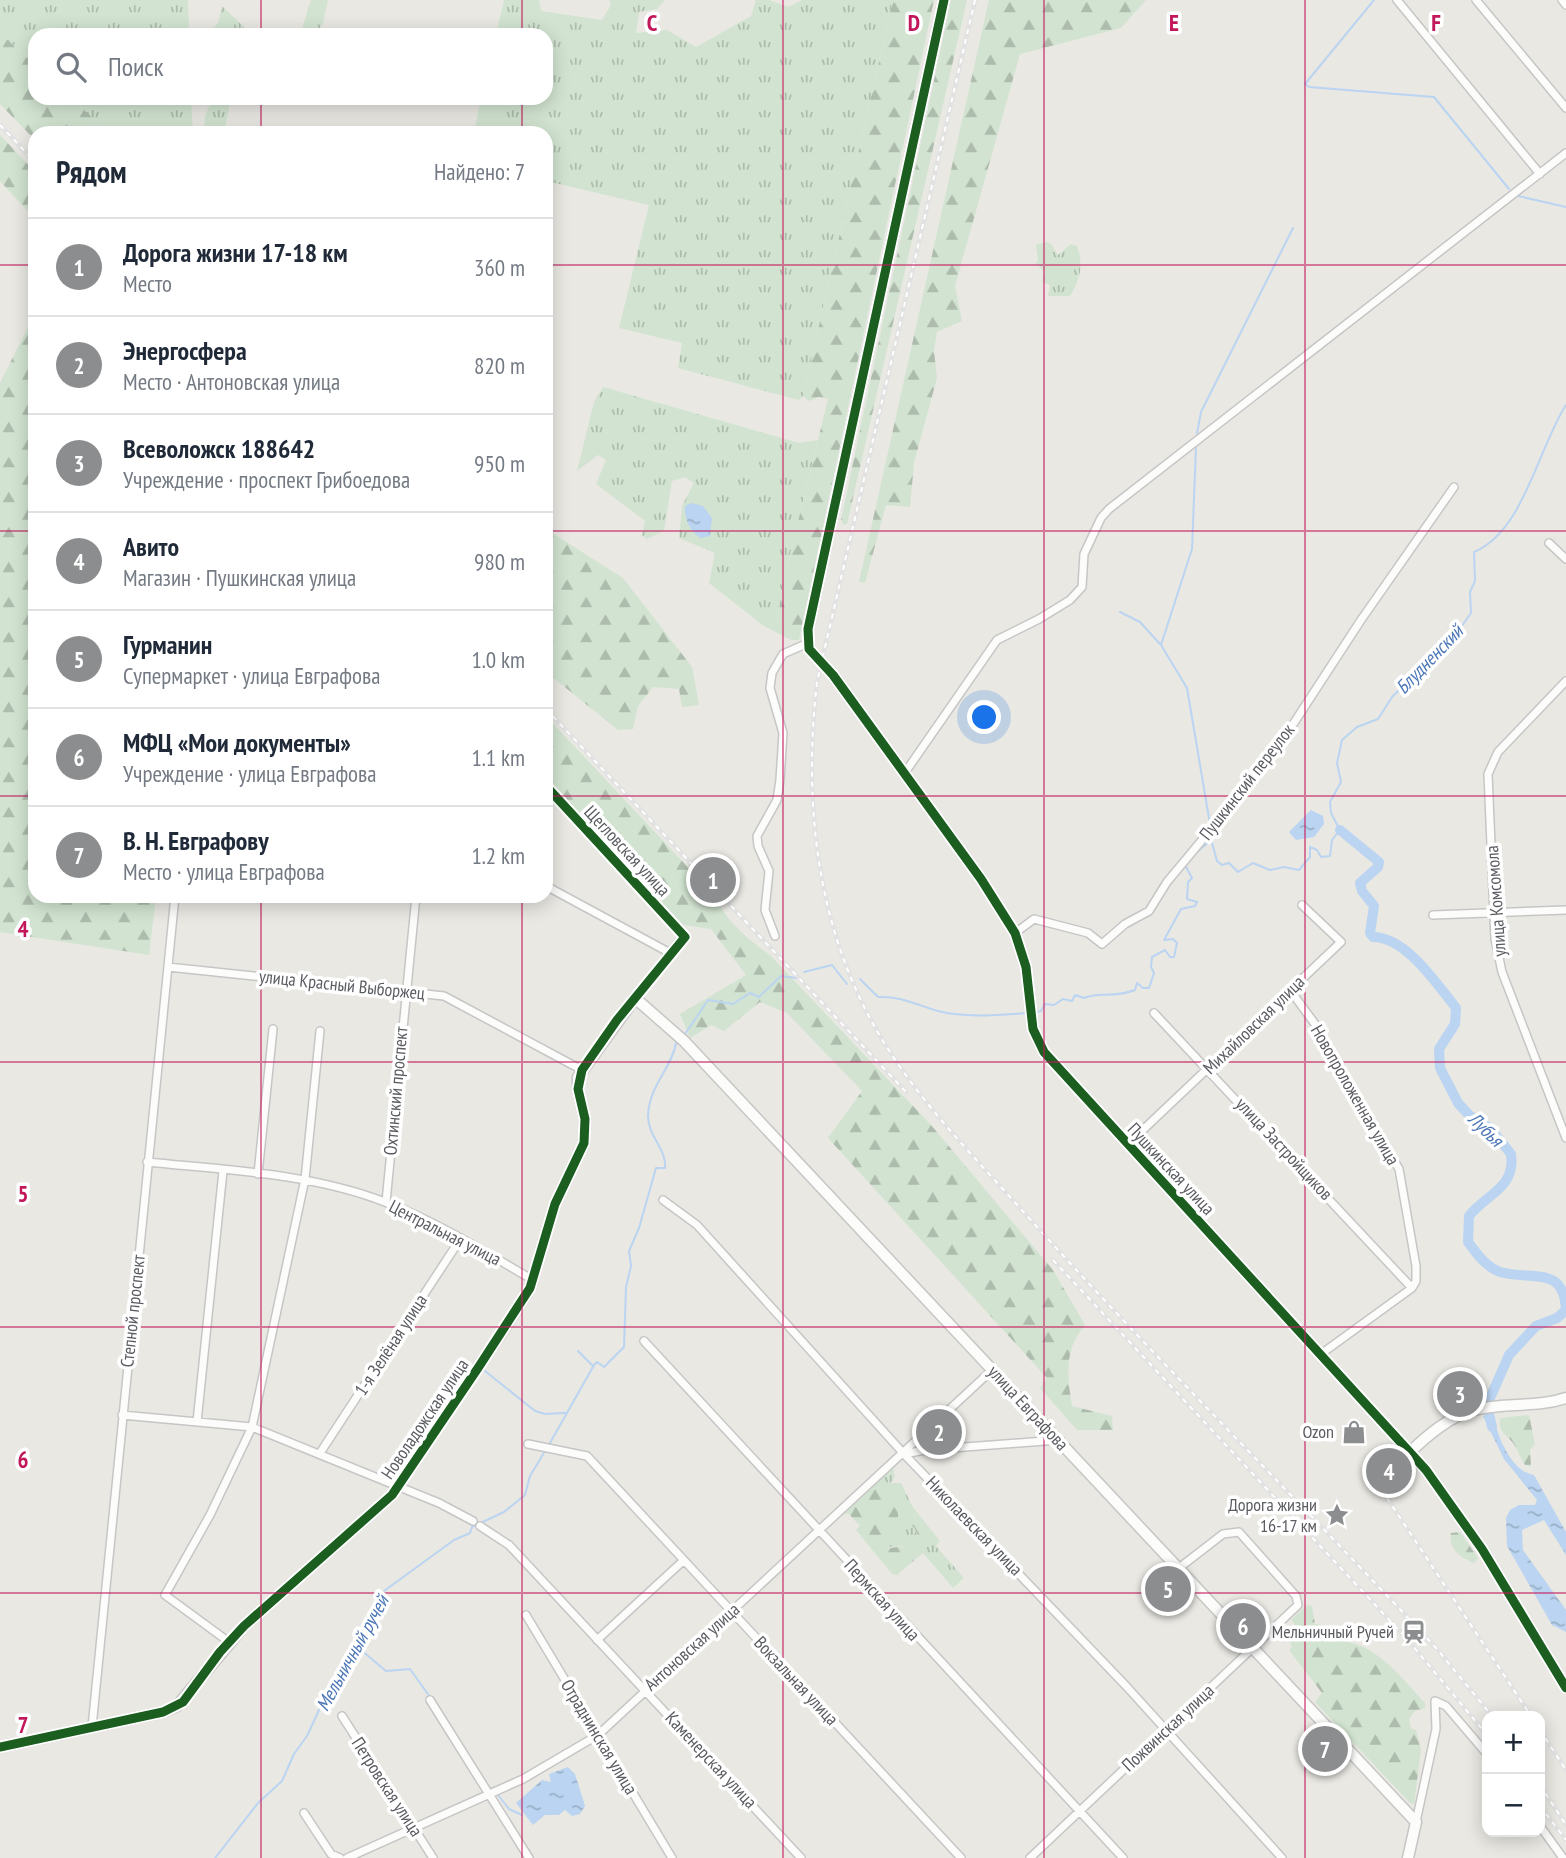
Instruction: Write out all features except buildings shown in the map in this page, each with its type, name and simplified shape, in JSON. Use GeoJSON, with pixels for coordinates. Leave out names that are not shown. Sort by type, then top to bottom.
{"type":"FeatureCollection","features":[{"type":"Feature","properties":{"kind":"street"},"geometry":{"type":"LineString","coordinates":[[775,936],[765,910],[769,871],[758,846],[757,836],[776,800],[780,780],[783,733],[770,688],[772,673],[783,654],[808,643],[808,629],[846,449],[944,0]]}},
{"type":"Feature","properties":{"kind":"street"},"geometry":{"type":"LineString","coordinates":[[1396,0],[1540,174]]}},
{"type":"Feature","properties":{"kind":"street"},"geometry":{"type":"LineString","coordinates":[[1476,0],[1566,108]]}},
{"type":"Feature","properties":{"kind":"street"},"geometry":{"type":"LineString","coordinates":[[1562,0],[1566,5]]}},
{"type":"Feature","properties":{"kind":"street"},"geometry":{"type":"LineString","coordinates":[[904,774],[997,640],[1040,620],[1070,600],[1082,587],[1084,554],[1101,518],[1109,509],[1566,153]]}},
{"type":"Feature","properties":{"kind":"street","name":"Пушкинский переулок"},"geometry":{"type":"LineString","coordinates":[[1014,933],[1034,919],[1088,933],[1102,944],[1125,924],[1149,911],[1167,882],[1233,803],[1259,765],[1275,752],[1361,620],[1454,487]]}},
{"type":"Feature","properties":{"kind":"street"},"geometry":{"type":"LineString","coordinates":[[1549,542],[1566,559]]}},
{"type":"Feature","properties":{"kind":"street","name":"Пушкинская улица"},"geometry":{"type":"LineString","coordinates":[[808,643],[981,879],[1014,933],[1026,967],[1030,1019],[1037,1042],[1044,1052],[1410,1451],[1463,1519],[1566,1688]]}},
{"type":"Feature","properties":{"kind":"street","name":"улица Комсомола"},"geometry":{"type":"LineString","coordinates":[[1566,681],[1491,763],[1488,775],[1493,913],[1502,972],[1566,1138]]}},
{"type":"Feature","properties":{"kind":"street","name":"Щегловская улица"},"geometry":{"type":"LineString","coordinates":[[553,794],[685,937],[672,954]]}},
{"type":"Feature","properties":{"kind":"street"},"geometry":{"type":"LineString","coordinates":[[553,890],[672,954],[635,998],[582,1070]]}},
{"type":"Feature","properties":{"kind":"street","name":"Степной проспект"},"geometry":{"type":"LineString","coordinates":[[92,1727],[174,903]]}},
{"type":"Feature","properties":{"kind":"street","name":"Охтинский проспект"},"geometry":{"type":"LineString","coordinates":[[386,1202],[415,903]]}},
{"type":"Feature","properties":{"kind":"street","name":"Михайловская улица"},"geometry":{"type":"LineString","coordinates":[[1127,1145],[1341,942],[1302,905]]}},
{"type":"Feature","properties":{"kind":"street"},"geometry":{"type":"LineString","coordinates":[[1433,915],[1566,910]]}},
{"type":"Feature","properties":{"kind":"street","name":"улица Красный Выборжец"},"geometry":{"type":"LineString","coordinates":[[168,967],[444,996],[582,1070]]}},
{"type":"Feature","properties":{"kind":"street","name":"Новопроложенная улица"},"geometry":{"type":"LineString","coordinates":[[1290,990],[1315,1024],[1399,1169],[1416,1266],[1416,1281],[1412,1288]]}},
{"type":"Feature","properties":{"kind":"street","name":"улица Евграфова"},"geometry":{"type":"LineString","coordinates":[[635,998],[681,1038],[1416,1822]]}},
{"type":"Feature","properties":{"kind":"street","name":"улица Застройщиков"},"geometry":{"type":"LineString","coordinates":[[1154,1013],[1209,1068],[1412,1288]]}},
{"type":"Feature","properties":{"kind":"street"},"geometry":{"type":"LineString","coordinates":[[258,1174],[266,1071],[273,1029]]}},
{"type":"Feature","properties":{"kind":"street"},"geometry":{"type":"LineString","coordinates":[[229,1642],[165,1595],[210,1515],[252,1427],[305,1179],[320,1031]]}},
{"type":"Feature","properties":{"kind":"street","name":"Новоладожская улица"},"geometry":{"type":"LineString","coordinates":[[0,1747],[163,1712],[177,1706],[229,1642],[379,1510],[398,1487],[504,1329],[533,1280],[555,1204],[584,1143],[585,1119],[578,1089],[582,1070]]}},
{"type":"Feature","properties":{"kind":"street","name":"Центральная улица"},"geometry":{"type":"LineString","coordinates":[[147,1162],[305,1179],[386,1202],[461,1238],[533,1280]]}},
{"type":"Feature","properties":{"kind":"street"},"geometry":{"type":"LineString","coordinates":[[197,1422],[223,1171]]}},
{"type":"Feature","properties":{"kind":"street","name":"Николаевская улица"},"geometry":{"type":"LineString","coordinates":[[663,1200],[697,1225],[904,1454],[1166,1729],[1282,1858]]}},
{"type":"Feature","properties":{"kind":"street","name":"1-я Зелёная улица"},"geometry":{"type":"LineString","coordinates":[[320,1453],[461,1238]]}},
{"type":"Feature","properties":{"kind":"street"},"geometry":{"type":"LineString","coordinates":[[1321,1354],[1412,1288]]}},
{"type":"Feature","properties":{"kind":"street","name":"Пермская улица"},"geometry":{"type":"LineString","coordinates":[[644,1341],[1123,1858]]}},
{"type":"Feature","properties":{"kind":"street","name":"Антоновская улица"},"geometry":{"type":"LineString","coordinates":[[347,1858],[415,1830],[488,1795],[555,1762],[598,1735],[992,1370]]}},
{"type":"Feature","properties":{"kind":"street"},"geometry":{"type":"LineString","coordinates":[[1410,1451],[1443,1426],[1481,1408],[1529,1406],[1566,1398]]}},
{"type":"Feature","properties":{"kind":"street"},"geometry":{"type":"LineString","coordinates":[[122,1415],[252,1427],[398,1487]]}},
{"type":"Feature","properties":{"kind":"street"},"geometry":{"type":"LineString","coordinates":[[904,1454],[1058,1440]]}},
{"type":"Feature","properties":{"kind":"street","name":"Вокзальная улица"},"geometry":{"type":"LineString","coordinates":[[528,1444],[587,1455],[961,1858]]}},
{"type":"Feature","properties":{"kind":"street","name":"Каменерская улица"},"geometry":{"type":"LineString","coordinates":[[398,1487],[439,1503],[504,1541],[802,1858]]}},
{"type":"Feature","properties":{"kind":"street","name":"Пожвинская улица"},"geometry":{"type":"LineString","coordinates":[[1030,1858],[1296,1610],[1296,1595],[1239,1532],[1223,1534],[1179,1568]]}},
{"type":"Feature","properties":{"kind":"street"},"geometry":{"type":"LineString","coordinates":[[597,1640],[684,1560]]}},
{"type":"Feature","properties":{"kind":"street","name":"Отраднинская улица"},"geometry":{"type":"LineString","coordinates":[[526,1615],[672,1858]]}},
{"type":"Feature","properties":{"kind":"street"},"geometry":{"type":"LineString","coordinates":[[430,1700],[529,1858]]}},
{"type":"Feature","properties":{"kind":"street"},"geometry":{"type":"LineString","coordinates":[[1408,1858],[1436,1729],[1435,1701],[1446,1706],[1482,1748]]}},
{"type":"Feature","properties":{"kind":"street","name":"Петровская улица"},"geometry":{"type":"LineString","coordinates":[[342,1716],[433,1858]]}},
{"type":"Feature","properties":{"kind":"street"},"geometry":{"type":"LineString","coordinates":[[304,1813],[331,1854],[340,1858]]}},
{"type":"Feature","properties":{"kind":"street"},"geometry":{"type":"LineString","coordinates":[[1545,1833],[1563,1858]]}},
{"type":"Feature","properties":{"kind":"green space"},"geometry":{"type":"Polygon","coordinates":[[[0,0],[188,0],[189,28],[28,28],[28,59],[0,33],[0,0]]]}},
{"type":"Feature","properties":{"kind":"green space"},"geometry":{"type":"Polygon","coordinates":[[[311,0],[328,0],[320,28],[302,28],[311,0]]]}},
{"type":"Feature","properties":{"kind":"green space"},"geometry":{"type":"Polygon","coordinates":[[[504,0],[539,0],[541,11],[602,20],[611,5],[609,0],[665,0],[657,9],[639,12],[636,33],[667,30],[696,47],[751,16],[756,0],[769,0],[788,7],[802,0],[893,0],[803,396],[799,400],[678,368],[682,343],[619,328],[649,205],[553,183],[553,126],[475,126],[480,105],[553,105],[553,28],[498,28],[504,0]]]}},
{"type":"Feature","properties":{"kind":"green space"},"geometry":{"type":"Polygon","coordinates":[[[893,0],[934,0],[799,640],[791,640],[788,631],[777,622],[783,583],[828,399],[819,397],[809,401],[803,396],[893,0]]]}},
{"type":"Feature","properties":{"kind":"green space"},"geometry":{"type":"Polygon","coordinates":[[[951,0],[967,0],[847,524],[844,525],[841,520],[951,0]]]}},
{"type":"Feature","properties":{"kind":"green space"},"geometry":{"type":"Polygon","coordinates":[[[989,0],[1146,0],[1121,28],[1020,54],[955,286],[962,321],[937,332],[934,351],[937,378],[914,463],[910,507],[886,505],[865,583],[859,582],[989,0]]]}},
{"type":"Feature","properties":{"kind":"green space"},"geometry":{"type":"Polygon","coordinates":[[[222,6],[244,27],[213,28],[218,23],[222,6]]]}},
{"type":"Feature","properties":{"kind":"green space"},"geometry":{"type":"Polygon","coordinates":[[[0,33],[28,59],[28,105],[79,105],[101,126],[28,126],[28,133],[0,104],[0,33]]]}},
{"type":"Feature","properties":{"kind":"green space"},"geometry":{"type":"Polygon","coordinates":[[[79,105],[191,105],[193,126],[101,126],[79,105]]]}},
{"type":"Feature","properties":{"kind":"green space"},"geometry":{"type":"Polygon","coordinates":[[[210,105],[230,105],[225,126],[204,126],[210,105]]]}},
{"type":"Feature","properties":{"kind":"green space"},"geometry":{"type":"Polygon","coordinates":[[[0,135],[28,165],[28,211],[0,181],[0,135]]]}},
{"type":"Feature","properties":{"kind":"green space"},"geometry":{"type":"Polygon","coordinates":[[[1046,242],[1051,244],[1058,255],[1071,244],[1077,246],[1080,272],[1070,296],[1048,296],[1050,285],[1042,282],[1045,271],[1035,264],[1038,261],[1036,245],[1046,242]]]}},
{"type":"Feature","properties":{"kind":"green space"},"geometry":{"type":"Polygon","coordinates":[[[28,327],[28,903],[155,903],[149,955],[0,932],[0,383],[28,327]]]}},
{"type":"Feature","properties":{"kind":"green space"},"geometry":{"type":"Polygon","coordinates":[[[603,387],[799,443],[818,440],[783,583],[777,621],[788,631],[791,640],[764,626],[709,583],[715,553],[679,538],[682,506],[694,483],[685,477],[672,481],[664,531],[647,539],[642,535],[645,521],[596,484],[606,460],[598,455],[577,471],[594,402],[603,387]]]}},
{"type":"Feature","properties":{"kind":"green space"},"geometry":{"type":"Polygon","coordinates":[[[553,533],[623,578],[692,667],[699,705],[682,707],[679,689],[653,687],[638,706],[633,729],[618,730],[553,678],[553,533]]]}},
{"type":"Feature","properties":{"kind":"green space"},"geometry":{"type":"Polygon","coordinates":[[[553,723],[714,895],[738,929],[770,955],[931,1125],[1053,1270],[1085,1325],[1070,1353],[1069,1384],[1072,1406],[1112,1416],[1113,1430],[1077,1430],[1040,1388],[1047,1378],[828,1138],[862,1091],[787,1013],[760,1002],[724,1031],[711,1025],[690,1038],[680,1014],[746,975],[711,929],[683,925],[553,785],[553,723]]]}},
{"type":"Feature","properties":{"kind":"green space"},"geometry":{"type":"Polygon","coordinates":[[[1529,1415],[1535,1444],[1530,1450],[1531,1466],[1525,1465],[1515,1445],[1501,1430],[1500,1423],[1500,1418],[1529,1415]]]}},
{"type":"Feature","properties":{"kind":"green space"},"geometry":{"type":"Polygon","coordinates":[[[893,1468],[895,1476],[891,1483],[901,1483],[912,1506],[940,1541],[936,1546],[964,1578],[953,1588],[923,1553],[918,1557],[907,1546],[887,1547],[888,1542],[909,1526],[914,1527],[918,1538],[919,1523],[914,1514],[898,1519],[897,1507],[891,1498],[871,1488],[893,1468]]]}},
{"type":"Feature","properties":{"kind":"green space"},"geometry":{"type":"Polygon","coordinates":[[[871,1488],[884,1491],[898,1504],[898,1519],[912,1512],[925,1532],[927,1542],[921,1542],[914,1527],[909,1526],[888,1542],[889,1548],[907,1546],[918,1557],[897,1575],[892,1574],[856,1530],[860,1526],[848,1513],[842,1516],[871,1488]]]}},
{"type":"Feature","properties":{"kind":"green space"},"geometry":{"type":"Polygon","coordinates":[[[1460,1532],[1478,1558],[1474,1563],[1460,1556],[1451,1544],[1451,1533],[1460,1532]]]}},
{"type":"Feature","properties":{"kind":"green space"},"geometry":{"type":"Polygon","coordinates":[[[1307,1605],[1312,1606],[1315,1624],[1322,1625],[1335,1640],[1350,1642],[1375,1653],[1396,1671],[1425,1703],[1425,1708],[1415,1711],[1409,1719],[1411,1729],[1416,1730],[1421,1750],[1414,1804],[1410,1803],[1315,1702],[1322,1693],[1289,1650],[1292,1647],[1290,1641],[1300,1631],[1291,1620],[1307,1605]]]}},
{"type":"Feature","properties":{"kind":"water"},"geometry":{"type":"Polygon","coordinates":[[[691,503],[703,506],[712,518],[710,536],[701,538],[691,528],[685,506],[691,503]]]}},
{"type":"Feature","properties":{"kind":"water"},"geometry":{"type":"Polygon","coordinates":[[[1311,810],[1323,816],[1324,824],[1314,837],[1296,840],[1289,832],[1311,810]]]}},
{"type":"Feature","properties":{"kind":"water"},"geometry":{"type":"Polygon","coordinates":[[[1493,1415],[1506,1451],[1518,1467],[1534,1475],[1566,1532],[1566,1555],[1544,1520],[1522,1530],[1523,1550],[1566,1610],[1566,1632],[1552,1625],[1507,1546],[1506,1518],[1510,1510],[1519,1505],[1535,1505],[1537,1500],[1504,1459],[1483,1416],[1493,1415]]]}},
{"type":"Feature","properties":{"kind":"water"},"geometry":{"type":"Polygon","coordinates":[[[568,1767],[575,1774],[585,1806],[580,1814],[572,1816],[565,1810],[559,1815],[545,1815],[533,1825],[516,1803],[542,1780],[551,1782],[549,1774],[568,1767]]]}},
{"type":"Feature","properties":{"kind":"waterway"},"geometry":{"type":"LineString","coordinates":[[1374,0],[1305,84],[1309,87],[1434,97],[1509,189]]}},
{"type":"Feature","properties":{"kind":"waterway"},"geometry":{"type":"LineString","coordinates":[[1518,196],[1566,207]]}},
{"type":"Feature","properties":{"kind":"waterway"},"geometry":{"type":"LineString","coordinates":[[1197,433],[1201,412],[1293,228]]}},
{"type":"Feature","properties":{"kind":"waterway","name":"Блудненский"},"geometry":{"type":"LineString","coordinates":[[1198,851],[1209,842],[1212,843],[1217,861],[1222,865],[1229,863],[1238,872],[1253,863],[1270,870],[1284,867],[1299,870],[1310,857],[1310,847],[1317,850],[1321,857],[1330,856],[1332,840],[1340,830],[1331,813],[1330,802],[1341,782],[1337,763],[1342,740],[1357,727],[1378,719],[1392,697],[1455,636],[1471,613],[1470,592],[1475,581],[1474,552],[1491,541],[1506,526],[1518,508],[1566,405]]}},
{"type":"Feature","properties":{"kind":"waterway"},"geometry":{"type":"LineString","coordinates":[[1196,447],[1192,549],[1161,645],[1187,688],[1210,824]]}},
{"type":"Feature","properties":{"kind":"waterway"},"geometry":{"type":"LineString","coordinates":[[1120,612],[1140,622],[1160,644]]}},
{"type":"Feature","properties":{"kind":"waterway","name":"Лубья"},"geometry":{"type":"LineString","coordinates":[[1340,830],[1379,862],[1378,867],[1360,883],[1362,891],[1374,906],[1370,933],[1373,937],[1385,939],[1409,953],[1456,1008],[1455,1024],[1439,1049],[1440,1068],[1458,1103],[1469,1115],[1491,1129],[1511,1154],[1509,1175],[1504,1183],[1469,1216],[1468,1242],[1495,1270],[1552,1280],[1564,1296],[1566,1310],[1557,1318],[1536,1326],[1509,1355],[1487,1405],[1492,1427]]}},
{"type":"Feature","properties":{"kind":"waterway"},"geometry":{"type":"LineString","coordinates":[[1036,1012],[1041,1011],[1045,1004],[1054,1005],[1063,999],[1072,1001],[1075,995],[1084,998],[1121,994],[1135,990],[1137,983],[1143,988],[1149,988],[1154,973],[1151,967],[1152,957],[1165,950],[1170,957],[1174,957],[1177,943],[1173,939],[1164,940],[1181,909],[1195,906],[1197,902],[1187,899],[1188,882],[1192,878],[1185,865]]}},
{"type":"Feature","properties":{"kind":"waterway","name":"Мельничный ручей"},"geometry":{"type":"LineString","coordinates":[[804,972],[832,965],[847,984]]}},
{"type":"Feature","properties":{"kind":"waterway","name":"Мельничный ручей"},"geometry":{"type":"LineString","coordinates":[[685,1034],[708,1000],[733,1004],[750,993],[759,997],[781,976],[796,978]]}},
{"type":"Feature","properties":{"kind":"waterway"},"geometry":{"type":"LineString","coordinates":[[860,979],[878,997],[902,999],[938,1011],[959,1015],[1027,1013]]}},
{"type":"Feature","properties":{"kind":"waterway","name":"Мельничный ручей"},"geometry":{"type":"LineString","coordinates":[[550,1443],[594,1365],[597,1362],[604,1367],[624,1347],[626,1287],[631,1266],[629,1251],[639,1228],[656,1168],[665,1168],[663,1155],[649,1123],[649,1105],[676,1043]]}},
{"type":"Feature","properties":{"kind":"waterway"},"geometry":{"type":"LineString","coordinates":[[578,1351],[592,1365]]}},
{"type":"Feature","properties":{"kind":"waterway"},"geometry":{"type":"LineString","coordinates":[[485,1371],[535,1411],[545,1414],[565,1413]]}},
{"type":"Feature","properties":{"kind":"waterway","name":"Мельничный ручей"},"geometry":{"type":"LineString","coordinates":[[215,1858],[258,1803],[282,1781],[331,1684],[384,1591],[454,1540],[470,1533],[472,1527],[504,1512],[525,1495],[530,1476],[545,1451]]}},
{"type":"Feature","properties":{"kind":"waterway"},"geometry":{"type":"LineString","coordinates":[[355,1645],[386,1671],[410,1669],[430,1697]]}},
{"type":"Feature","properties":{"kind":"waterway"},"geometry":{"type":"LineString","coordinates":[[440,1710],[483,1779]]}},
{"type":"Feature","properties":{"kind":"waterway"},"geometry":{"type":"LineString","coordinates":[[498,1795],[509,1809],[522,1815]]}},
{"type":"Feature","properties":{"kind":"railway"},"geometry":{"type":"LineString","coordinates":[[975,0],[817,682],[813,721],[813,801],[816,841],[831,919],[843,957],[873,1025],[930,1107],[1123,1320],[1437,1649],[1488,1711]]}},
{"type":"Feature","properties":{"kind":"railway"},"geometry":{"type":"LineString","coordinates":[[0,125],[28,155]]}},
{"type":"Feature","properties":{"kind":"railway"},"geometry":{"type":"LineString","coordinates":[[553,716],[906,1092]]}},
{"type":"Feature","properties":{"kind":"railway"},"geometry":{"type":"LineString","coordinates":[[1053,1260],[1407,1639],[1482,1729]]}},
{"type":"Feature","properties":{"kind":"railway"},"geometry":{"type":"LineString","coordinates":[[1387,1498],[1528,1711]]}},
{"type":"Feature","properties":{"kind":"railway"},"geometry":{"type":"LineString","coordinates":[[1545,1738],[1566,1770]]}},
{"type":"Feature","properties":{"kind":"railway"},"geometry":{"type":"LineString","coordinates":[[1545,1793],[1566,1825]]}},
{"type":"Feature","properties":{"kind":"railway"},"geometry":{"type":"LineString","coordinates":[[1545,1813],[1566,1840]]}},
{"type":"Feature","properties":{"kind":"cycle path"},"geometry":{"type":"LineString","coordinates":[[944,0],[808,629],[809,649],[833,675],[981,879],[1015,933],[1026,967],[1033,1029],[1044,1052],[1426,1470],[1482,1549],[1566,1688]]}},
{"type":"Feature","properties":{"kind":"cycle path"},"geometry":{"type":"LineString","coordinates":[[0,1747],[163,1712],[183,1702],[220,1652],[244,1626],[392,1495],[530,1288],[555,1204],[584,1143],[585,1119],[578,1089],[582,1070],[617,1020],[685,937],[553,794]]}},
{"type":"Feature","properties":{"kind":"place","name":"Дорога жизни 17-18 км"},"geometry":{"type":"Point","coordinates":[713,880]}},
{"type":"Feature","properties":{"kind":"place","name":"Всеволожск 188642"},"geometry":{"type":"Point","coordinates":[1460,1394]}},
{"type":"Feature","properties":{"kind":"place","name":"Энергосфера"},"geometry":{"type":"Point","coordinates":[939,1432]}},
{"type":"Feature","properties":{"kind":"place","name":"Ozon"},"geometry":{"type":"Point","coordinates":[1354,1432]}},
{"type":"Feature","properties":{"kind":"place","name":"Авито"},"geometry":{"type":"Point","coordinates":[1389,1471]}},
{"type":"Feature","properties":{"kind":"place","name":"Дорога жизни 16-17 км"},"geometry":{"type":"Point","coordinates":[1337,1515]}},
{"type":"Feature","properties":{"kind":"place","name":"Гурманин"},"geometry":{"type":"Point","coordinates":[1168,1589]}},
{"type":"Feature","properties":{"kind":"place","name":"МФЦ «Мои документы»"},"geometry":{"type":"Point","coordinates":[1243,1626]}},
{"type":"Feature","properties":{"kind":"place","name":"Мельничный Ручей"},"geometry":{"type":"Point","coordinates":[1414,1632]}},
{"type":"Feature","properties":{"kind":"place","name":"В. Н. Евграфову"},"geometry":{"type":"Point","coordinates":[1325,1749]}}]}
